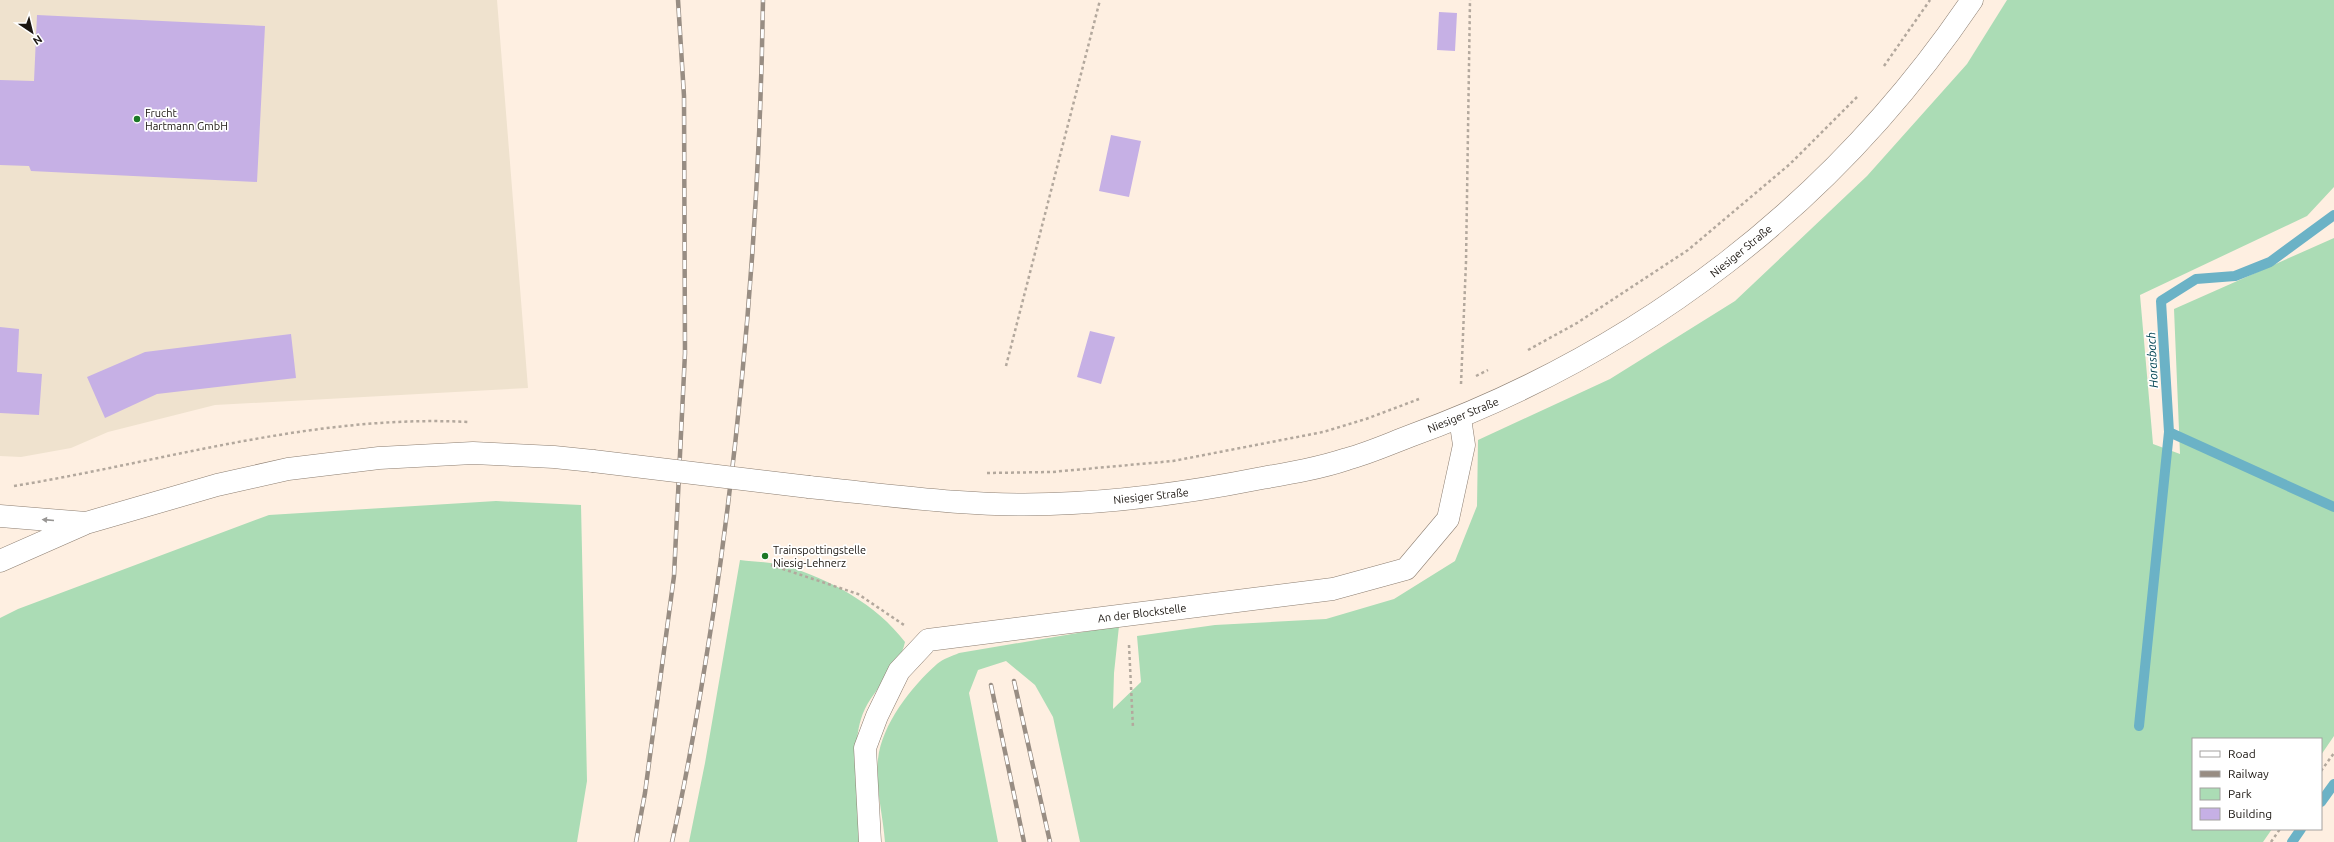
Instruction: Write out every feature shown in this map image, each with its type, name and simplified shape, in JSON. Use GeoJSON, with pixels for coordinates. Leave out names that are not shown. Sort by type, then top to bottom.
{"type":"FeatureCollection","features":[{"type":"Feature","properties":{"kind":"main road","name":"Niesiger Straße"},"geometry":{"type":"LineString","coordinates":[[86,523],[217,485],[288,470],[371,459],[472,453],[554,457],[809,487],[963,502],[1047,504],[1123,500],[1200,490],[1348,459],[1460,418],[1579,362],[1692,290],[1742,252],[1845,159],[1900,97],[1941,46],[1972,0]]}},
{"type":"Feature","properties":{"kind":"main road","name":"An der Blockstelle"},"geometry":{"type":"LineString","coordinates":[[928,640],[1332,589],[1406,569],[1448,518],[1464,445],[1460,418]]}},
{"type":"Feature","properties":{"kind":"main road"},"geometry":{"type":"LineString","coordinates":[[0,516],[86,523]]}},
{"type":"Feature","properties":{"kind":"main road"},"geometry":{"type":"LineString","coordinates":[[0,561],[86,523]]}},
{"type":"Feature","properties":{"kind":"main road"},"geometry":{"type":"LineString","coordinates":[[870,842],[865,748],[877,716],[899,671],[928,640]]}},
{"type":"Feature","properties":{"kind":"path"},"geometry":{"type":"LineString","coordinates":[[1006,366],[1100,0]]}},
{"type":"Feature","properties":{"kind":"path"},"geometry":{"type":"LineString","coordinates":[[1460,418],[1466,262],[1470,0]]}},
{"type":"Feature","properties":{"kind":"path"},"geometry":{"type":"LineString","coordinates":[[1883,67],[1930,0]]}},
{"type":"Feature","properties":{"kind":"path"},"geometry":{"type":"LineString","coordinates":[[1524,352],[1577,323],[1688,250],[1790,164],[1858,96]]}},
{"type":"Feature","properties":{"kind":"path"},"geometry":{"type":"LineString","coordinates":[[1475,376],[1490,369]]}},
{"type":"Feature","properties":{"kind":"path"},"geometry":{"type":"LineString","coordinates":[[1453,385],[1468,379]]}},
{"type":"Feature","properties":{"kind":"path"},"geometry":{"type":"LineString","coordinates":[[981,473],[1052,472],[1173,461],[1323,432],[1366,419],[1424,397]]}},
{"type":"Feature","properties":{"kind":"path"},"geometry":{"type":"LineString","coordinates":[[771,564],[858,594],[928,640]]}},
{"type":"Feature","properties":{"kind":"path"},"geometry":{"type":"LineString","coordinates":[[1132,614],[1128,655],[1133,728]]}},
{"type":"Feature","properties":{"kind":"path"},"geometry":{"type":"LineString","coordinates":[[2322,771],[2334,753]]}},
{"type":"Feature","properties":{"kind":"path"},"geometry":{"type":"LineString","coordinates":[[2271,842],[2279,830]]}},
{"type":"Feature","properties":{"kind":"shaded area"},"geometry":{"type":"Polygon","coordinates":[[[0,0],[497,0],[528,388],[215,405],[108,432],[71,448],[21,457],[0,456],[0,0]]]}},
{"type":"Feature","properties":{"kind":"green space"},"geometry":{"type":"Polygon","coordinates":[[[2007,0],[2334,0],[2334,187],[2307,216],[2140,295],[2153,444],[2180,454],[2174,309],[2334,238],[2334,736],[2322,754],[2322,738],[2192,738],[2192,830],[2271,830],[2263,842],[1080,842],[1053,717],[1035,685],[1006,661],[978,670],[969,693],[998,842],[885,842],[878,790],[877,769],[881,746],[885,733],[899,707],[917,684],[937,664],[959,653],[1119,626],[1114,673],[1113,709],[1141,682],[1137,636],[1215,625],[1326,619],[1394,599],[1455,561],[1477,506],[1478,440],[1610,379],[1735,301],[1867,176],[1967,64],[2007,0]]]}},
{"type":"Feature","properties":{"kind":"green space"},"geometry":{"type":"Polygon","coordinates":[[[496,501],[581,505],[587,781],[577,842],[0,842],[0,618],[18,609],[269,515],[496,501]]]}},
{"type":"Feature","properties":{"kind":"green space"},"geometry":{"type":"Polygon","coordinates":[[[740,560],[786,566],[803,571],[836,586],[867,605],[881,616],[905,642],[897,662],[865,709],[858,732],[856,747],[856,779],[861,842],[689,842],[705,763],[740,560]]]}},
{"type":"Feature","properties":{"kind":"building"},"geometry":{"type":"Polygon","coordinates":[[[1439,12],[1457,13],[1455,51],[1437,50],[1439,12]]]}},
{"type":"Feature","properties":{"kind":"building"},"geometry":{"type":"Polygon","coordinates":[[[37,15],[265,26],[257,182],[31,171],[29,166],[0,165],[0,80],[34,81],[37,15]]]}},
{"type":"Feature","properties":{"kind":"building"},"geometry":{"type":"Polygon","coordinates":[[[1111,135],[1141,141],[1129,197],[1099,191],[1111,135]]]}},
{"type":"Feature","properties":{"kind":"building"},"geometry":{"type":"Polygon","coordinates":[[[0,327],[19,329],[17,372],[42,374],[39,415],[0,413],[0,327]]]}},
{"type":"Feature","properties":{"kind":"building"},"geometry":{"type":"Polygon","coordinates":[[[1090,331],[1115,337],[1101,384],[1077,377],[1090,331]]]}},
{"type":"Feature","properties":{"kind":"building"},"geometry":{"type":"Polygon","coordinates":[[[291,334],[296,378],[157,394],[105,418],[87,377],[145,352],[291,334]]]}},
{"type":"Feature","properties":{"kind":"waterway","name":"Horasbach"},"geometry":{"type":"LineString","coordinates":[[2334,215],[2270,262],[2235,276],[2196,279],[2161,301],[2169,432],[2334,507]]}},
{"type":"Feature","properties":{"kind":"waterway"},"geometry":{"type":"LineString","coordinates":[[2139,726],[2169,432]]}},
{"type":"Feature","properties":{"kind":"waterway","name":"Horasbach"},"geometry":{"type":"LineString","coordinates":[[2322,801],[2334,784]]}},
{"type":"Feature","properties":{"kind":"waterway","name":"Horasbach"},"geometry":{"type":"LineString","coordinates":[[2292,842],[2300,830]]}},
{"type":"Feature","properties":{"kind":"railway"},"geometry":{"type":"LineString","coordinates":[[636,842],[645,793],[674,576],[685,353],[684,96],[678,0]]}},
{"type":"Feature","properties":{"kind":"railway"},"geometry":{"type":"LineString","coordinates":[[672,842],[704,672],[724,539],[733,462],[754,232],[763,0]]}},
{"type":"Feature","properties":{"kind":"railway"},"geometry":{"type":"LineString","coordinates":[[1014,681],[1050,842]]}},
{"type":"Feature","properties":{"kind":"railway"},"geometry":{"type":"LineString","coordinates":[[991,685],[1024,842]]}},
{"type":"Feature","properties":{"kind":"place","name":"Frucht Hartmann GmbH"},"geometry":{"type":"Point","coordinates":[137,119]}},
{"type":"Feature","properties":{"kind":"place","name":"Trainspottingstelle Niesig-Lehnerz"},"geometry":{"type":"Point","coordinates":[765,556]}}]}
